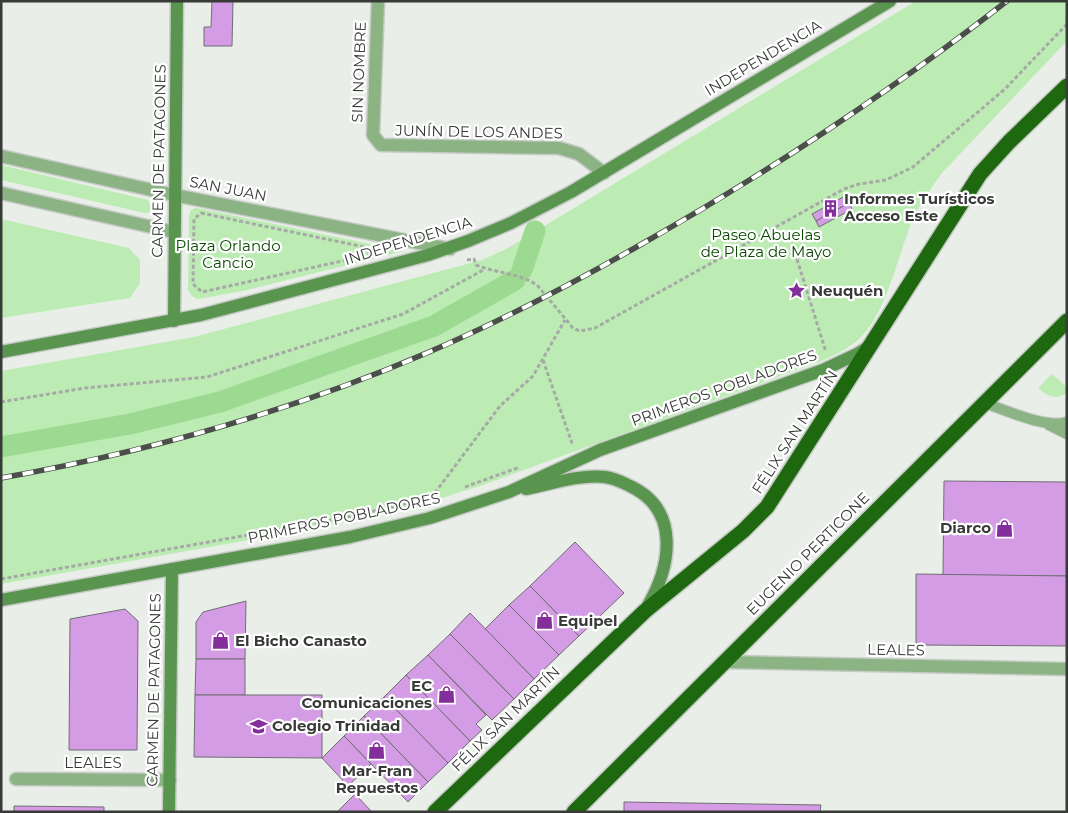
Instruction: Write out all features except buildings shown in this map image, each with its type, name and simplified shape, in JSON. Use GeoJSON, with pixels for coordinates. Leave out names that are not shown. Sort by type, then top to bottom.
{"type":"FeatureCollection","features":[{"type":"Feature","properties":{"kind":"highway","name":"FÉLIX SAN MARTÍN"},"geometry":{"type":"LineString","coordinates":[[435,812],[645,611],[743,531],[767,507],[980,174],[1009,142],[1067,86]]}},
{"type":"Feature","properties":{"kind":"highway","name":"EUGENIO PERTICONE"},"geometry":{"type":"LineString","coordinates":[[574,812],[1067,320]]}},
{"type":"Feature","properties":{"kind":"main road","name":"CARMEN DE PATAGONES"},"geometry":{"type":"LineString","coordinates":[[174,321],[177,1]]}},
{"type":"Feature","properties":{"kind":"main road","name":"INDEPENDENCIA"},"geometry":{"type":"LineString","coordinates":[[1,352],[174,321],[450,249],[533,212],[604,173],[890,1]]}},
{"type":"Feature","properties":{"kind":"main road","name":"PRIMEROS POBLADORES"},"geometry":{"type":"LineString","coordinates":[[1,600],[389,528],[430,518],[509,492],[600,450],[840,363],[874,342]]}},
{"type":"Feature","properties":{"kind":"main road","name":"FÉLIX SAN MARTÍN"},"geometry":{"type":"LineString","coordinates":[[509,492],[593,476],[607,477],[621,482],[648,498],[658,509],[664,522],[667,547],[662,577],[645,611]]}},
{"type":"Feature","properties":{"kind":"main road","name":"CARMEN DE PATAGONES"},"geometry":{"type":"LineString","coordinates":[[169,812],[172,569]]}},
{"type":"Feature","properties":{"kind":"street","name":"SIN NOMBRE"},"geometry":{"type":"LineString","coordinates":[[377,142],[373,130],[378,1]]}},
{"type":"Feature","properties":{"kind":"street","name":"JUNÍN DE LOS ANDES"},"geometry":{"type":"LineString","coordinates":[[377,142],[392,147],[559,148],[579,154],[604,173]]}},
{"type":"Feature","properties":{"kind":"street","name":"SAN JUAN"},"geometry":{"type":"LineString","coordinates":[[1,156],[174,194],[450,249]]}},
{"type":"Feature","properties":{"kind":"street"},"geometry":{"type":"LineString","coordinates":[[1,192],[174,232]]}},
{"type":"Feature","properties":{"kind":"street","name":"LEALES"},"geometry":{"type":"LineString","coordinates":[[724,662],[1067,670]]}},
{"type":"Feature","properties":{"kind":"street","name":"LEALES"},"geometry":{"type":"LineString","coordinates":[[16,779],[170,780]]}},
{"type":"Feature","properties":{"kind":"lane"},"geometry":{"type":"LineString","coordinates":[[984,403],[1043,422],[1054,424],[1067,422]]}},
{"type":"Feature","properties":{"kind":"lane"},"geometry":{"type":"LineString","coordinates":[[1043,422],[1067,434]]}},
{"type":"Feature","properties":{"kind":"path"},"geometry":{"type":"LineString","coordinates":[[1,402],[85,388],[186,380],[214,375],[403,314],[486,269],[530,281],[537,285],[565,320],[580,331],[596,328],[844,189],[859,184],[886,180],[904,173],[1005,89],[1067,24]]}},
{"type":"Feature","properties":{"kind":"path"},"geometry":{"type":"LineString","coordinates":[[201,214],[359,246],[368,248],[368,255],[202,292],[193,284],[194,219],[201,214]]}},
{"type":"Feature","properties":{"kind":"path"},"geometry":{"type":"LineString","coordinates":[[795,253],[827,353],[818,357]]}},
{"type":"Feature","properties":{"kind":"path"},"geometry":{"type":"LineString","coordinates":[[430,499],[495,412],[526,385],[543,360],[565,320]]}},
{"type":"Feature","properties":{"kind":"path"},"geometry":{"type":"LineString","coordinates":[[543,360],[574,447]]}},
{"type":"Feature","properties":{"kind":"path"},"geometry":{"type":"LineString","coordinates":[[564,451],[582,444]]}},
{"type":"Feature","properties":{"kind":"path"},"geometry":{"type":"LineString","coordinates":[[457,490],[529,464]]}},
{"type":"Feature","properties":{"kind":"path"},"geometry":{"type":"LineString","coordinates":[[1,579],[352,516],[439,496]]}},
{"type":"Feature","properties":{"kind":"green space","name":"Paseo Abuelas de Plaza de Mayo"},"geometry":{"type":"Polygon","coordinates":[[[916,1],[1067,1],[1067,41],[942,173],[913,219],[878,313],[860,338],[847,348],[824,360],[483,485],[416,506],[305,530],[1,584],[1,371],[194,337],[482,260],[508,248],[916,1]]]}},
{"type":"Feature","properties":{"kind":"green space"},"geometry":{"type":"Polygon","coordinates":[[[1,165],[148,200],[152,207],[149,212],[145,213],[1,180],[1,165]]]}},
{"type":"Feature","properties":{"kind":"green space","name":"Plaza Orlando Cancio"},"geometry":{"type":"Polygon","coordinates":[[[195,208],[404,251],[243,291],[198,299],[192,296],[188,290],[189,215],[191,210],[195,208]]]}},
{"type":"Feature","properties":{"kind":"green space"},"geometry":{"type":"Polygon","coordinates":[[[1,219],[129,248],[140,260],[140,283],[130,298],[1,318],[1,219]]]}},
{"type":"Feature","properties":{"kind":"green space"},"geometry":{"type":"Polygon","coordinates":[[[1052,374],[1067,387],[1067,393],[1059,397],[1052,397],[1038,388],[1052,374]]]}},
{"type":"Feature","properties":{"kind":"waterway"},"geometry":{"type":"LineString","coordinates":[[522,270],[535,231]]}},
{"type":"Feature","properties":{"kind":"waterway"},"geometry":{"type":"LineString","coordinates":[[1,447],[130,424],[220,402],[434,326],[515,280]]}},
{"type":"Feature","properties":{"kind":"railway"},"geometry":{"type":"LineString","coordinates":[[1,478],[110,456],[272,411],[377,373],[483,328],[536,302],[640,245],[782,160],[873,99],[1007,1]]}},
{"type":"Feature","properties":{"kind":"place","name":"Informes Turísticos Acceso Este"},"geometry":{"type":"Point","coordinates":[830,208]}},
{"type":"Feature","properties":{"kind":"place","name":"Neuquén"},"geometry":{"type":"Point","coordinates":[797,291]}},
{"type":"Feature","properties":{"kind":"place","name":"Diarco"},"geometry":{"type":"Point","coordinates":[1005,528]}},
{"type":"Feature","properties":{"kind":"place","name":"Equipel"},"geometry":{"type":"Point","coordinates":[544,621]}},
{"type":"Feature","properties":{"kind":"place","name":"El Bicho Canasto"},"geometry":{"type":"Point","coordinates":[221,641]}},
{"type":"Feature","properties":{"kind":"place","name":"EC Comunicaciones"},"geometry":{"type":"Point","coordinates":[446,695]}},
{"type":"Feature","properties":{"kind":"place","name":"Colegio Trinidad"},"geometry":{"type":"Point","coordinates":[258,726]}},
{"type":"Feature","properties":{"kind":"place","name":"Mar-Fran Repuestos"},"geometry":{"type":"Point","coordinates":[377,750]}}]}
